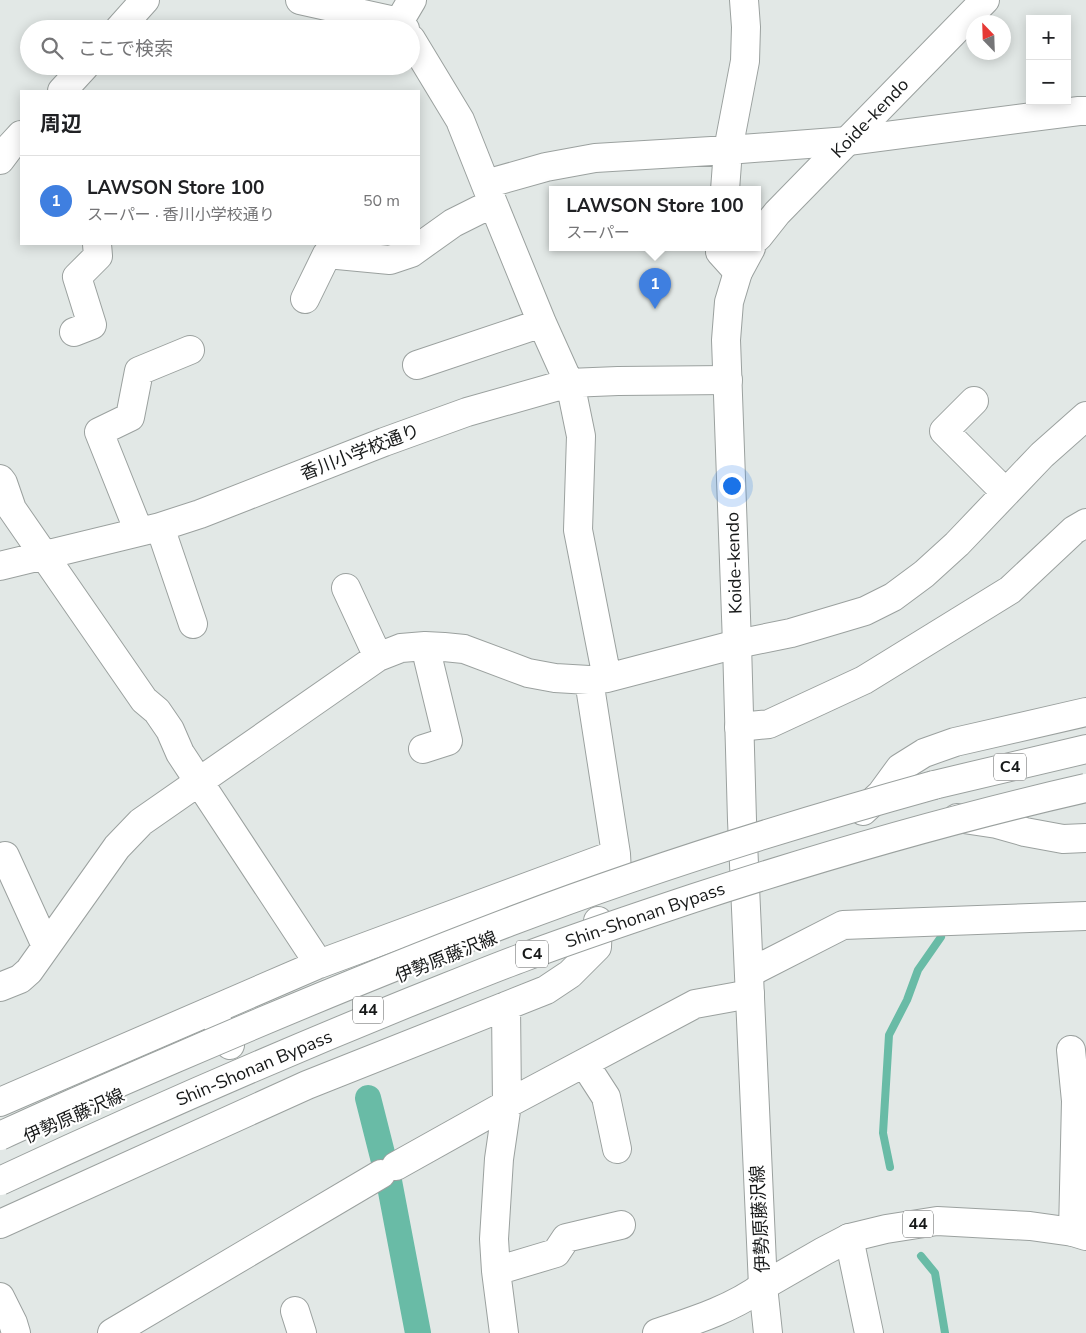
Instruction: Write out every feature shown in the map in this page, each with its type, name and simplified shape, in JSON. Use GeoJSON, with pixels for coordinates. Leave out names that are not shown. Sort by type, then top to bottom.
{"type":"FeatureCollection","features":[{"type":"Feature","properties":{"kind":"main road"},"geometry":{"type":"LineString","coordinates":[[127,20],[145,0]]}},
{"type":"Feature","properties":{"kind":"main road"},"geometry":{"type":"LineString","coordinates":[[300,0],[393,20]]}},
{"type":"Feature","properties":{"kind":"main road"},"geometry":{"type":"LineString","coordinates":[[725,186],[728,150],[745,61],[746,27],[744,0]]}},
{"type":"Feature","properties":{"kind":"main road","name":"Koide-kendo"},"geometry":{"type":"LineString","coordinates":[[761,233],[778,213],[985,0]]}},
{"type":"Feature","properties":{"kind":"main road"},"geometry":{"type":"LineString","coordinates":[[420,47],[460,120],[542,323],[569,383],[573,397],[581,436],[578,530],[598,679],[616,854],[618,892]]}},
{"type":"Feature","properties":{"kind":"main road"},"geometry":{"type":"LineString","coordinates":[[63,90],[77,75]]}},
{"type":"Feature","properties":{"kind":"main road"},"geometry":{"type":"LineString","coordinates":[[305,299],[327,254],[390,260],[411,253],[489,194],[546,166],[595,158],[848,141],[1079,110],[1086,111]]}},
{"type":"Feature","properties":{"kind":"main road"},"geometry":{"type":"LineString","coordinates":[[74,332],[92,326],[77,277],[98,256],[97,245]]}},
{"type":"Feature","properties":{"kind":"main road"},"geometry":{"type":"LineString","coordinates":[[720,251],[738,272]]}},
{"type":"Feature","properties":{"kind":"main road","name":"Koide-kendo"},"geometry":{"type":"LineString","coordinates":[[744,863],[726,340],[729,302],[738,272],[749,251]]}},
{"type":"Feature","properties":{"kind":"main road"},"geometry":{"type":"LineString","coordinates":[[418,365],[542,323]]}},
{"type":"Feature","properties":{"kind":"main road"},"geometry":{"type":"LineString","coordinates":[[190,350],[139,371],[130,417],[99,432],[150,529],[193,624]]}},
{"type":"Feature","properties":{"kind":"main road","name":"香川小学校通り"},"geometry":{"type":"LineString","coordinates":[[0,566],[150,529],[200,514],[421,428],[467,412],[569,383],[728,380]]}},
{"type":"Feature","properties":{"kind":"main road"},"geometry":{"type":"LineString","coordinates":[[974,400],[944,431],[1005,492]]}},
{"type":"Feature","properties":{"kind":"main road"},"geometry":{"type":"LineString","coordinates":[[0,987],[20,979],[30,971],[117,847],[141,822],[378,657],[401,648],[425,646],[464,649],[528,672],[555,678],[598,679],[737,644],[791,633],[865,611],[893,597],[924,574],[957,544],[1042,455],[1086,416]]}},
{"type":"Feature","properties":{"kind":"main road"},"geometry":{"type":"LineString","coordinates":[[0,479],[12,509],[144,700],[157,711],[170,730],[180,753],[319,964]]}},
{"type":"Feature","properties":{"kind":"main road"},"geometry":{"type":"LineString","coordinates":[[739,727],[770,724],[864,680],[1010,590],[1074,530],[1086,523]]}},
{"type":"Feature","properties":{"kind":"main road"},"geometry":{"type":"LineString","coordinates":[[346,588],[378,657]]}},
{"type":"Feature","properties":{"kind":"main road"},"geometry":{"type":"LineString","coordinates":[[423,749],[448,742],[425,646]]}},
{"type":"Feature","properties":{"kind":"main road"},"geometry":{"type":"LineString","coordinates":[[744,863],[860,813],[881,794],[900,768],[924,753],[955,742],[1086,712]]}},
{"type":"Feature","properties":{"kind":"main road","name":"C4"},"geometry":{"type":"LineString","coordinates":[[0,1136],[300,1004],[510,921],[632,878],[840,811],[1086,749]]}},
{"type":"Feature","properties":{"kind":"main road","name":"Shin-Shonan Bypass"},"geometry":{"type":"LineString","coordinates":[[0,1181],[110,1130],[308,1044],[523,957],[640,916],[849,849],[994,810],[1086,788]]}},
{"type":"Feature","properties":{"kind":"main road"},"geometry":{"type":"LineString","coordinates":[[744,863],[782,861],[915,824],[958,818],[997,824],[1025,832],[1063,839],[1086,838]]}},
{"type":"Feature","properties":{"kind":"main road"},"geometry":{"type":"LineString","coordinates":[[0,1102],[319,964],[616,854]]}},
{"type":"Feature","properties":{"kind":"main road"},"geometry":{"type":"LineString","coordinates":[[0,858],[5,856],[46,946]]}},
{"type":"Feature","properties":{"kind":"main road","name":"伊勢原藤沢線"},"geometry":{"type":"LineString","coordinates":[[0,1149],[230,1045],[513,930],[618,892],[744,863]]}},
{"type":"Feature","properties":{"kind":"main road","name":"伊勢原藤沢線"},"geometry":{"type":"LineString","coordinates":[[0,1171],[106,1122],[313,1033],[519,949],[598,921],[744,863]]}},
{"type":"Feature","properties":{"kind":"main road","name":"伊勢原藤沢線"},"geometry":{"type":"LineString","coordinates":[[744,863],[763,1286],[849,1238],[886,1229],[937,1222],[1030,1226],[1079,1234]]}},
{"type":"Feature","properties":{"kind":"main road"},"geometry":{"type":"LineString","coordinates":[[112,1333],[389,1170],[507,1104],[695,1004],[749,984],[843,925],[1086,916]]}},
{"type":"Feature","properties":{"kind":"main road"},"geometry":{"type":"LineString","coordinates":[[0,1224],[307,1085],[546,990],[570,974],[597,947],[598,921]]}},
{"type":"Feature","properties":{"kind":"main road"},"geometry":{"type":"LineString","coordinates":[[504,1333],[494,1239],[498,1159],[507,1104],[506,1006]]}},
{"type":"Feature","properties":{"kind":"main road"},"geometry":{"type":"LineString","coordinates":[[211,1011],[230,1045]]}},
{"type":"Feature","properties":{"kind":"main road"},"geometry":{"type":"LineString","coordinates":[[1071,1050],[1081,1100],[1079,1234]]}},
{"type":"Feature","properties":{"kind":"main road"},"geometry":{"type":"LineString","coordinates":[[584,1063],[606,1097],[617,1149]]}},
{"type":"Feature","properties":{"kind":"main road"},"geometry":{"type":"LineString","coordinates":[[496,1271],[556,1253],[566,1238],[621,1225]]}},
{"type":"Feature","properties":{"kind":"main road"},"geometry":{"type":"LineString","coordinates":[[849,1238],[869,1333]]}},
{"type":"Feature","properties":{"kind":"main road"},"geometry":{"type":"LineString","coordinates":[[657,1333],[748,1297],[763,1286]]}},
{"type":"Feature","properties":{"kind":"main road"},"geometry":{"type":"LineString","coordinates":[[763,1286],[768,1333]]}},
{"type":"Feature","properties":{"kind":"main road"},"geometry":{"type":"LineString","coordinates":[[0,1297],[16,1333]]}},
{"type":"Feature","properties":{"kind":"waterway"},"geometry":{"type":"LineString","coordinates":[[890,1167],[883,1133],[889,1035],[907,1000],[918,970],[941,937]]}},
{"type":"Feature","properties":{"kind":"waterway"},"geometry":{"type":"LineString","coordinates":[[368,1098],[389,1181],[418,1333]]}},
{"type":"Feature","properties":{"kind":"waterway"},"geometry":{"type":"LineString","coordinates":[[921,1256],[935,1273],[945,1333]]}},
{"type":"Feature","properties":{"kind":"place","name":"LAWSON Store 100"},"geometry":{"type":"Point","coordinates":[655,309]}}]}
